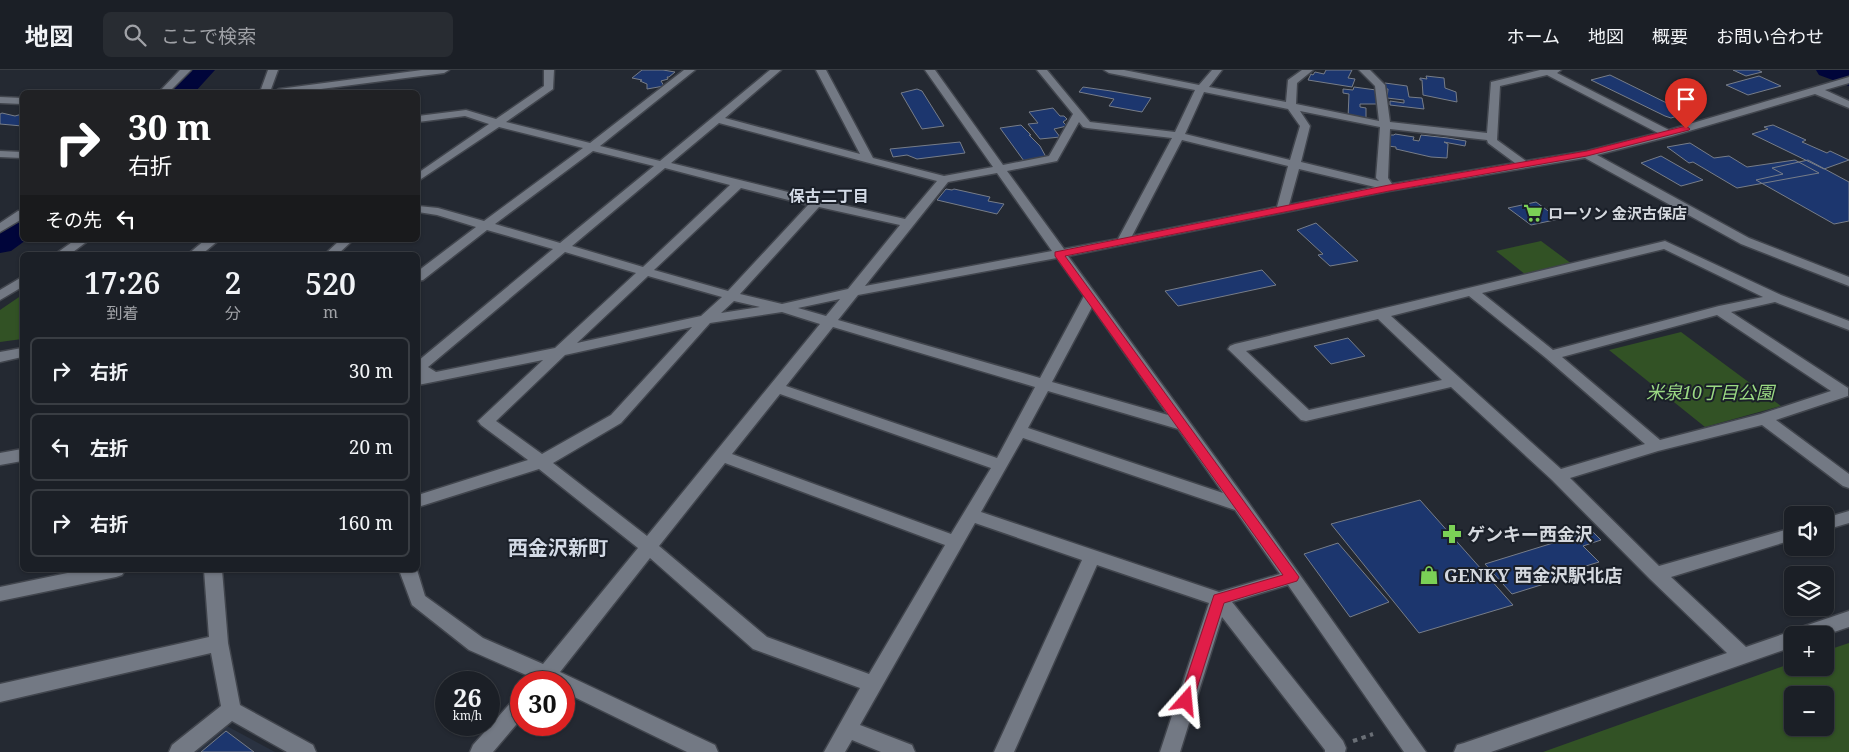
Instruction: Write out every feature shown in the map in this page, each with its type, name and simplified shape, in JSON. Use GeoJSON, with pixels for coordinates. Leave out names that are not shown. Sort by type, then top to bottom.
{"type":"FeatureCollection","features":[{"type":"Feature","properties":{"kind":"street"},"geometry":{"type":"LineString","coordinates":[[166,90],[186,70]]}},
{"type":"Feature","properties":{"kind":"street"},"geometry":{"type":"LineString","coordinates":[[266,90],[273,70]]}},
{"type":"Feature","properties":{"kind":"street"},"geometry":{"type":"LineString","coordinates":[[294,90],[444,70]]}},
{"type":"Feature","properties":{"kind":"street"},"geometry":{"type":"LineString","coordinates":[[420,177],[549,87],[549,70]]}},
{"type":"Feature","properties":{"kind":"street"},"geometry":{"type":"LineString","coordinates":[[420,275],[484,225],[593,146],[690,70]]}},
{"type":"Feature","properties":{"kind":"street"},"geometry":{"type":"LineString","coordinates":[[420,370],[562,247],[776,70]]}},
{"type":"Feature","properties":{"kind":"street"},"geometry":{"type":"LineString","coordinates":[[821,70],[869,160]]}},
{"type":"Feature","properties":{"kind":"street"},"geometry":{"type":"LineString","coordinates":[[930,70],[1058,254],[1242,506],[1416,752]]}},
{"type":"Feature","properties":{"kind":"street"},"geometry":{"type":"LineString","coordinates":[[1042,70],[1087,125],[1179,136],[1368,181],[1389,188]]}},
{"type":"Feature","properties":{"kind":"street"},"geometry":{"type":"LineString","coordinates":[[1109,70],[1386,125],[1492,136]]}},
{"type":"Feature","properties":{"kind":"street"},"geometry":{"type":"LineString","coordinates":[[1123,242],[1179,136],[1199,92],[1217,70]]}},
{"type":"Feature","properties":{"kind":"street"},"geometry":{"type":"LineString","coordinates":[[1282,210],[1305,126],[1291,106],[1292,82],[1308,70]]}},
{"type":"Feature","properties":{"kind":"street"},"geometry":{"type":"LineString","coordinates":[[1364,70],[1380,85],[1386,125],[1382,178],[1389,188]]}},
{"type":"Feature","properties":{"kind":"street"},"geometry":{"type":"LineString","coordinates":[[1523,164],[1492,141],[1494,84],[1550,71],[1668,134]]}},
{"type":"Feature","properties":{"kind":"street"},"geometry":{"type":"LineString","coordinates":[[420,373],[433,376],[562,351],[706,319],[782,308],[853,292],[1123,242],[1389,188],[1587,154],[1668,134],[1849,80]]}},
{"type":"Feature","properties":{"kind":"street"},"geometry":{"type":"LineString","coordinates":[[1818,89],[1849,105]]}},
{"type":"Feature","properties":{"kind":"street"},"geometry":{"type":"LineString","coordinates":[[0,100],[20,101]]}},
{"type":"Feature","properties":{"kind":"street"},"geometry":{"type":"LineString","coordinates":[[420,118],[466,113],[497,123],[907,224]]}},
{"type":"Feature","properties":{"kind":"street"},"geometry":{"type":"LineString","coordinates":[[718,119],[944,179],[1053,159],[1078,114]]}},
{"type":"Feature","properties":{"kind":"street"},"geometry":{"type":"LineString","coordinates":[[0,154],[20,155]]}},
{"type":"Feature","properties":{"kind":"street"},"geometry":{"type":"LineString","coordinates":[[1587,154],[1745,241],[1849,282]]}},
{"type":"Feature","properties":{"kind":"street"},"geometry":{"type":"LineString","coordinates":[[0,166],[20,155]]}},
{"type":"Feature","properties":{"kind":"street"},"geometry":{"type":"LineString","coordinates":[[561,671],[649,546],[778,388],[828,322],[944,179]]}},
{"type":"Feature","properties":{"kind":"street"},"geometry":{"type":"LineString","coordinates":[[739,183],[486,421],[649,546],[760,643],[872,684]]}},
{"type":"Feature","properties":{"kind":"street"},"geometry":{"type":"LineString","coordinates":[[420,500],[541,462],[616,419],[706,319],[731,296],[816,203]]}},
{"type":"Feature","properties":{"kind":"street"},"geometry":{"type":"LineString","coordinates":[[420,209],[438,212],[731,296],[782,308],[1183,425]]}},
{"type":"Feature","properties":{"kind":"street"},"geometry":{"type":"LineString","coordinates":[[0,228],[20,215]]}},
{"type":"Feature","properties":{"kind":"street"},"geometry":{"type":"LineString","coordinates":[[65,252],[80,242]]}},
{"type":"Feature","properties":{"kind":"street"},"geometry":{"type":"LineString","coordinates":[[198,252],[210,242]]}},
{"type":"Feature","properties":{"kind":"street"},"geometry":{"type":"LineString","coordinates":[[334,252],[346,242]]}},
{"type":"Feature","properties":{"kind":"street"},"geometry":{"type":"LineString","coordinates":[[1449,378],[1452,382],[1306,416],[1235,349],[1665,245],[1776,298],[1849,326]]}},
{"type":"Feature","properties":{"kind":"street"},"geometry":{"type":"LineString","coordinates":[[0,296],[20,281]]}},
{"type":"Feature","properties":{"kind":"street"},"geometry":{"type":"LineString","coordinates":[[1472,292],[1551,355],[1656,446]]}},
{"type":"Feature","properties":{"kind":"street"},"geometry":{"type":"LineString","coordinates":[[834,752],[1001,465],[1090,298]]}},
{"type":"Feature","properties":{"kind":"street"},"geometry":{"type":"LineString","coordinates":[[1551,355],[1719,310],[1776,298]]}},
{"type":"Feature","properties":{"kind":"street"},"geometry":{"type":"LineString","coordinates":[[1719,310],[1846,391]]}},
{"type":"Feature","properties":{"kind":"street"},"geometry":{"type":"LineString","coordinates":[[1380,314],[1558,476],[1656,574],[1742,656]]}},
{"type":"Feature","properties":{"kind":"street"},"geometry":{"type":"LineString","coordinates":[[0,356],[20,353]]}},
{"type":"Feature","properties":{"kind":"street"},"geometry":{"type":"LineString","coordinates":[[778,388],[1001,465]]}},
{"type":"Feature","properties":{"kind":"street"},"geometry":{"type":"LineString","coordinates":[[1558,476],[1656,446],[1764,419],[1846,391]]}},
{"type":"Feature","properties":{"kind":"street"},"geometry":{"type":"LineString","coordinates":[[1764,419],[1849,482]]}},
{"type":"Feature","properties":{"kind":"street"},"geometry":{"type":"LineString","coordinates":[[1019,431],[1242,506]]}},
{"type":"Feature","properties":{"kind":"street"},"geometry":{"type":"LineString","coordinates":[[0,459],[20,455]]}},
{"type":"Feature","properties":{"kind":"street"},"geometry":{"type":"LineString","coordinates":[[722,456],[955,542]]}},
{"type":"Feature","properties":{"kind":"street"},"geometry":{"type":"LineString","coordinates":[[971,514],[1218,599],[1336,748],[1335,752]]}},
{"type":"Feature","properties":{"kind":"street"},"geometry":{"type":"LineString","coordinates":[[1834,521],[1849,517]]}},
{"type":"Feature","properties":{"kind":"street"},"geometry":{"type":"LineString","coordinates":[[1656,574],[1784,536]]}},
{"type":"Feature","properties":{"kind":"street"},"geometry":{"type":"LineString","coordinates":[[1004,752],[1093,555]]}},
{"type":"Feature","properties":{"kind":"street"},"geometry":{"type":"LineString","coordinates":[[0,594],[106,572]]}},
{"type":"Feature","properties":{"kind":"street"},"geometry":{"type":"LineString","coordinates":[[213,572],[219,643],[230,710]]}},
{"type":"Feature","properties":{"kind":"street"},"geometry":{"type":"LineString","coordinates":[[409,572],[418,600],[476,644],[533,671]]}},
{"type":"Feature","properties":{"kind":"street"},"geometry":{"type":"LineString","coordinates":[[1218,599],[1292,577]]}},
{"type":"Feature","properties":{"kind":"street"},"geometry":{"type":"LineString","coordinates":[[1170,752],[1218,599]]}},
{"type":"Feature","properties":{"kind":"street"},"geometry":{"type":"LineString","coordinates":[[1829,626],[1849,619]]}},
{"type":"Feature","properties":{"kind":"street"},"geometry":{"type":"LineString","coordinates":[[1464,752],[1784,642]]}},
{"type":"Feature","properties":{"kind":"street"},"geometry":{"type":"LineString","coordinates":[[0,693],[219,643]]}},
{"type":"Feature","properties":{"kind":"street"},"geometry":{"type":"LineString","coordinates":[[575,691],[708,752]]}},
{"type":"Feature","properties":{"kind":"street"},"geometry":{"type":"LineString","coordinates":[[179,752],[230,710]]}},
{"type":"Feature","properties":{"kind":"street"},"geometry":{"type":"LineString","coordinates":[[230,710],[306,752]]}},
{"type":"Feature","properties":{"kind":"street"},"geometry":{"type":"LineString","coordinates":[[480,752],[510,717]]}},
{"type":"Feature","properties":{"kind":"street"},"geometry":{"type":"LineString","coordinates":[[847,729],[905,752]]}},
{"type":"Feature","properties":{"kind":"shaded area"},"geometry":{"type":"Polygon","coordinates":[[[225,725],[275,752],[192,752],[225,725]]]}},
{"type":"Feature","properties":{"kind":"green space"},"geometry":{"type":"Polygon","coordinates":[[[1541,241],[1572,264],[1526,275],[1496,251],[1541,241]]]}},
{"type":"Feature","properties":{"kind":"green space"},"geometry":{"type":"Polygon","coordinates":[[[20,296],[20,339],[0,342],[0,310],[20,296]]]}},
{"type":"Feature","properties":{"kind":"green space","name":"米泉10丁目公園"},"geometry":{"type":"Polygon","coordinates":[[[1681,332],[1781,406],[1705,427],[1609,350],[1681,332]]]}},
{"type":"Feature","properties":{"kind":"green space"},"geometry":{"type":"Polygon","coordinates":[[[1849,643],[1849,752],[1543,752],[1784,666],[1784,676],[1834,676],[1834,648],[1849,643]]]}},
{"type":"Feature","properties":{"kind":"building"},"geometry":{"type":"Polygon","coordinates":[[[642,70],[675,72],[667,77],[668,79],[661,81],[664,86],[647,89],[647,84],[640,81],[642,80],[632,78],[642,70]]]}},
{"type":"Feature","properties":{"kind":"building"},"geometry":{"type":"Polygon","coordinates":[[[1326,70],[1352,70],[1348,78],[1355,79],[1352,87],[1308,80],[1311,74],[1313,75],[1315,72],[1324,74],[1326,70]]]}},
{"type":"Feature","properties":{"kind":"building"},"geometry":{"type":"Polygon","coordinates":[[[1733,70],[1758,70],[1762,72],[1746,76],[1733,70]]]}},
{"type":"Feature","properties":{"kind":"building"},"geometry":{"type":"Polygon","coordinates":[[[1610,75],[1687,113],[1671,118],[1665,116],[1591,80],[1610,75]]]}},
{"type":"Feature","properties":{"kind":"building"},"geometry":{"type":"Polygon","coordinates":[[[1426,76],[1444,78],[1445,88],[1456,92],[1457,102],[1423,95],[1422,80],[1420,78],[1427,79],[1426,76]]]}},
{"type":"Feature","properties":{"kind":"building"},"geometry":{"type":"Polygon","coordinates":[[[1759,76],[1781,86],[1748,95],[1726,85],[1759,76]]]}},
{"type":"Feature","properties":{"kind":"building"},"geometry":{"type":"Polygon","coordinates":[[[1385,83],[1407,86],[1409,97],[1422,98],[1424,109],[1390,105],[1390,101],[1404,103],[1404,100],[1387,98],[1388,89],[1385,89],[1385,83]]]}},
{"type":"Feature","properties":{"kind":"building"},"geometry":{"type":"Polygon","coordinates":[[[1083,87],[1151,98],[1142,112],[1109,106],[1114,99],[1079,92],[1083,87]]]}},
{"type":"Feature","properties":{"kind":"building"},"geometry":{"type":"Polygon","coordinates":[[[1354,87],[1376,90],[1378,104],[1360,104],[1360,107],[1366,108],[1366,121],[1348,118],[1349,94],[1343,93],[1343,89],[1353,90],[1354,87]]]}},
{"type":"Feature","properties":{"kind":"building"},"geometry":{"type":"Polygon","coordinates":[[[917,89],[922,91],[944,126],[922,129],[901,93],[917,89]]]}},
{"type":"Feature","properties":{"kind":"building"},"geometry":{"type":"Polygon","coordinates":[[[1053,108],[1060,116],[1064,116],[1067,119],[1063,122],[1067,126],[1054,129],[1060,137],[1040,139],[1028,124],[1038,123],[1029,112],[1053,108]]]}},
{"type":"Feature","properties":{"kind":"building"},"geometry":{"type":"Polygon","coordinates":[[[0,114],[15,116],[20,115],[20,126],[0,124],[0,114]]]}},
{"type":"Feature","properties":{"kind":"building"},"geometry":{"type":"Polygon","coordinates":[[[1021,125],[1040,146],[1046,157],[1024,161],[1000,128],[1021,125]]]}},
{"type":"Feature","properties":{"kind":"building"},"geometry":{"type":"Polygon","coordinates":[[[1773,125],[1806,140],[1802,142],[1827,153],[1830,151],[1849,160],[1824,169],[1752,134],[1768,129],[1764,127],[1773,125]]]}},
{"type":"Feature","properties":{"kind":"building"},"geometry":{"type":"Polygon","coordinates":[[[1390,135],[1414,137],[1413,140],[1419,141],[1421,135],[1466,141],[1465,146],[1444,142],[1448,144],[1447,158],[1431,157],[1388,146],[1390,135]]]}},
{"type":"Feature","properties":{"kind":"building"},"geometry":{"type":"Polygon","coordinates":[[[960,142],[965,153],[917,159],[907,155],[893,157],[890,149],[960,142]]]}},
{"type":"Feature","properties":{"kind":"building"},"geometry":{"type":"Polygon","coordinates":[[[1690,143],[1714,158],[1729,156],[1747,167],[1795,160],[1819,173],[1737,188],[1693,162],[1689,163],[1667,147],[1690,143]]]}},
{"type":"Feature","properties":{"kind":"building"},"geometry":{"type":"Polygon","coordinates":[[[1661,156],[1703,180],[1681,186],[1641,163],[1661,156]]]}},
{"type":"Feature","properties":{"kind":"building"},"geometry":{"type":"Polygon","coordinates":[[[1808,160],[1849,182],[1849,221],[1834,224],[1756,180],[1783,174],[1772,168],[1808,160]]]}},
{"type":"Feature","properties":{"kind":"building"},"geometry":{"type":"Polygon","coordinates":[[[946,189],[990,197],[988,201],[1004,204],[997,214],[937,200],[946,189]]]}},
{"type":"Feature","properties":{"kind":"building","name":"ローソン 金沢古保店"},"geometry":{"type":"Polygon","coordinates":[[[1536,202],[1559,219],[1531,225],[1508,208],[1536,202]]]}},
{"type":"Feature","properties":{"kind":"building"},"geometry":{"type":"Polygon","coordinates":[[[1316,223],[1358,261],[1330,266],[1318,255],[1323,254],[1297,230],[1316,223]]]}},
{"type":"Feature","properties":{"kind":"building"},"geometry":{"type":"Polygon","coordinates":[[[1262,270],[1276,285],[1178,306],[1165,291],[1262,270]]]}},
{"type":"Feature","properties":{"kind":"building"},"geometry":{"type":"Polygon","coordinates":[[[1348,338],[1365,356],[1331,364],[1314,346],[1348,338]]]}},
{"type":"Feature","properties":{"kind":"building","name":"GENKY 西金沢駅北店"},"geometry":{"type":"Polygon","coordinates":[[[1420,500],[1513,605],[1419,633],[1331,524],[1420,500]]]}},
{"type":"Feature","properties":{"kind":"building"},"geometry":{"type":"Polygon","coordinates":[[[1592,531],[1601,540],[1583,546],[1599,562],[1553,576],[1557,580],[1512,594],[1485,564],[1592,531]]]}},
{"type":"Feature","properties":{"kind":"building"},"geometry":{"type":"Polygon","coordinates":[[[1338,543],[1389,602],[1350,617],[1304,554],[1338,543]]]}},
{"type":"Feature","properties":{"kind":"building"},"geometry":{"type":"Polygon","coordinates":[[[226,731],[254,752],[201,752],[226,731]]]}},
{"type":"Feature","properties":{"kind":"waterway"},"geometry":{"type":"LineString","coordinates":[[184,90],[203,70]]}},
{"type":"Feature","properties":{"kind":"waterway"},"geometry":{"type":"LineString","coordinates":[[1828,70],[1849,79]]}},
{"type":"Feature","properties":{"kind":"waterway"},"geometry":{"type":"LineString","coordinates":[[0,244],[20,230]]}},
{"type":"Feature","properties":{"kind":"place","name":"ローソン 金沢古保店"},"geometry":{"type":"Point","coordinates":[1533,213]}},
{"type":"Feature","properties":{"kind":"place","name":"ゲンキー西金沢"},"geometry":{"type":"Point","coordinates":[1452,534]}},
{"type":"Feature","properties":{"kind":"place","name":"GENKY 西金沢駅北店"},"geometry":{"type":"Point","coordinates":[1429,575]}},
{"type":"Feature","properties":{"kind":"district","name":"保古二丁目"},"geometry":{"type":"Point","coordinates":[829,196]}},
{"type":"Feature","properties":{"kind":"district","name":"西金沢新町"},"geometry":{"type":"Point","coordinates":[558,547]}},
{"type":"Feature","properties":{"kind":"route"},"geometry":{"type":"LineString","coordinates":[[1186,701],[1218,599],[1292,577],[1058,254],[1389,188],[1587,154],[1686,129]]}}]}
